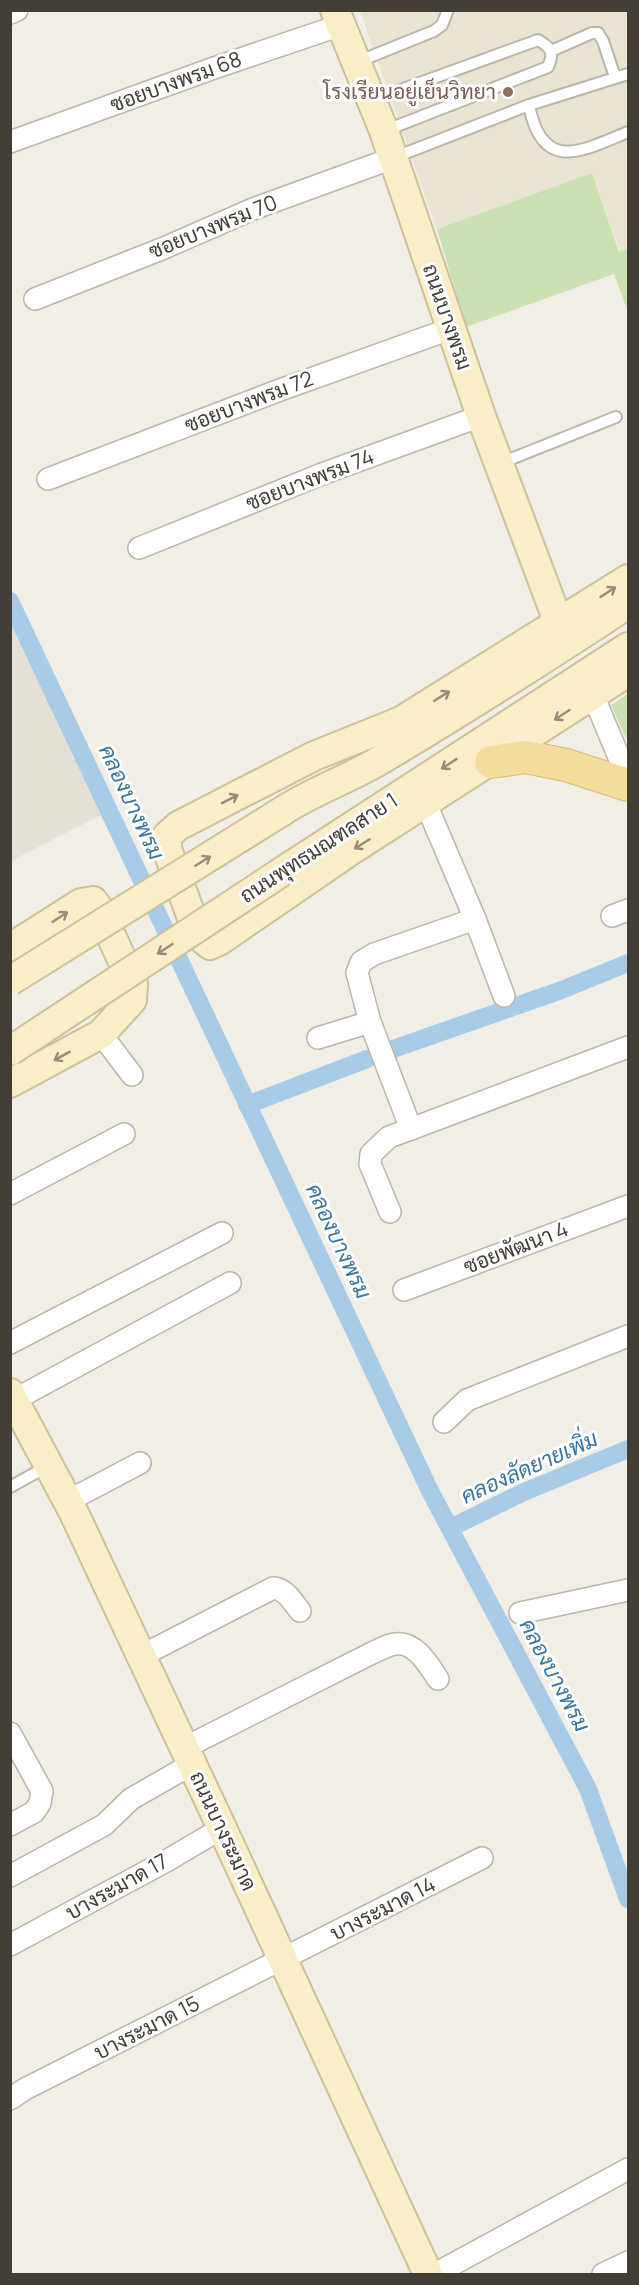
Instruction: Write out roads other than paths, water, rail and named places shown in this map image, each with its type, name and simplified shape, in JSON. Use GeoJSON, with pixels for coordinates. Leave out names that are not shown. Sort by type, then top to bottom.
{"type":"FeatureCollection","features":[{"type":"Feature","properties":{"kind":"main road","name":"ถนนบางพรม"},"geometry":{"type":"LineString","coordinates":[[338,18],[384,131],[450,329],[559,624]]}},
{"type":"Feature","properties":{"kind":"main road"},"geometry":{"type":"LineString","coordinates":[[292,805],[400,722],[628,579]]}},
{"type":"Feature","properties":{"kind":"main road","name":"ถนนพุทธมณฑลสาย 1"},"geometry":{"type":"LineString","coordinates":[[10,981],[292,805],[372,765],[484,698],[628,604]]}},
{"type":"Feature","properties":{"kind":"main road","name":"ถนนพุทธมณฑลสาย 1"},"geometry":{"type":"LineString","coordinates":[[10,1051],[628,647]]}},
{"type":"Feature","properties":{"kind":"main road"},"geometry":{"type":"LineString","coordinates":[[400,722],[314,756],[178,826],[167,836],[167,849],[198,935],[210,945],[219,941],[350,851],[628,672]]}},
{"type":"Feature","properties":{"kind":"main road"},"geometry":{"type":"LineString","coordinates":[[490,762],[526,757],[566,765],[628,785]]}},
{"type":"Feature","properties":{"kind":"main road"},"geometry":{"type":"LineString","coordinates":[[375,812],[453,786]]}},
{"type":"Feature","properties":{"kind":"main road"},"geometry":{"type":"LineString","coordinates":[[10,948],[81,903],[93,901],[99,909],[134,984],[132,1000],[101,1034],[10,1083]]}},
{"type":"Feature","properties":{"kind":"main road","name":"ถนนบางระมาด"},"geometry":{"type":"LineString","coordinates":[[12,1396],[68,1501],[428,2274]]}},
{"type":"Feature","properties":{"kind":"street"},"geometry":{"type":"LineString","coordinates":[[10,13],[17,10]]}},
{"type":"Feature","properties":{"kind":"street","name":"ซอยบางพรม 68"},"geometry":{"type":"LineString","coordinates":[[10,142],[214,68],[338,18]]}},
{"type":"Feature","properties":{"kind":"street","name":"ซอยบางพรม 70"},"geometry":{"type":"LineString","coordinates":[[35,299],[164,248],[253,209],[393,158]]}},
{"type":"Feature","properties":{"kind":"street","name":"ซอยบางพรม 72"},"geometry":{"type":"LineString","coordinates":[[48,479],[280,390],[450,329]]}},
{"type":"Feature","properties":{"kind":"street","name":"ซอยบางพรม 74"},"geometry":{"type":"LineString","coordinates":[[139,548],[322,474],[481,416]]}},
{"type":"Feature","properties":{"kind":"street"},"geometry":{"type":"LineString","coordinates":[[593,695],[628,779]]}},
{"type":"Feature","properties":{"kind":"street"},"geometry":{"type":"LineString","coordinates":[[426,804],[475,919],[504,996]]}},
{"type":"Feature","properties":{"kind":"street"},"geometry":{"type":"LineString","coordinates":[[411,1129],[370,1022],[357,973],[361,962],[374,954],[475,919]]}},
{"type":"Feature","properties":{"kind":"street"},"geometry":{"type":"LineString","coordinates":[[318,1038],[370,1022]]}},
{"type":"Feature","properties":{"kind":"street"},"geometry":{"type":"LineString","coordinates":[[101,1034],[132,1075]]}},
{"type":"Feature","properties":{"kind":"street"},"geometry":{"type":"LineString","coordinates":[[390,1212],[370,1164],[371,1154],[389,1137],[628,1047]]}},
{"type":"Feature","properties":{"kind":"street"},"geometry":{"type":"LineString","coordinates":[[10,1194],[124,1134]]}},
{"type":"Feature","properties":{"kind":"street","name":"ซอยพัฒนา 4"},"geometry":{"type":"LineString","coordinates":[[404,1290],[628,1206]]}},
{"type":"Feature","properties":{"kind":"street"},"geometry":{"type":"LineString","coordinates":[[10,1343],[222,1233]]}},
{"type":"Feature","properties":{"kind":"street"},"geometry":{"type":"LineString","coordinates":[[12,1396],[230,1283]]}},
{"type":"Feature","properties":{"kind":"street"},"geometry":{"type":"LineString","coordinates":[[444,1422],[467,1400],[628,1336]]}},
{"type":"Feature","properties":{"kind":"street"},"geometry":{"type":"LineString","coordinates":[[68,1501],[140,1463]]}},
{"type":"Feature","properties":{"kind":"street"},"geometry":{"type":"LineString","coordinates":[[141,1656],[273,1588],[280,1588],[286,1592],[300,1611]]}},
{"type":"Feature","properties":{"kind":"street"},"geometry":{"type":"LineString","coordinates":[[520,1613],[628,1590]]}},
{"type":"Feature","properties":{"kind":"street"},"geometry":{"type":"LineString","coordinates":[[10,1876],[104,1824],[131,1799],[188,1756],[372,1653],[396,1644],[413,1648],[438,1678]]}},
{"type":"Feature","properties":{"kind":"street"},"geometry":{"type":"LineString","coordinates":[[10,1733],[42,1791],[40,1803],[34,1812],[10,1825]]}},
{"type":"Feature","properties":{"kind":"street","name":"บางระมาด 17"},"geometry":{"type":"LineString","coordinates":[[10,1945],[159,1865],[222,1828]]}},
{"type":"Feature","properties":{"kind":"street","name":"บางระมาด 14"},"geometry":{"type":"LineString","coordinates":[[283,1960],[482,1858]]}},
{"type":"Feature","properties":{"kind":"street","name":"บางระมาด 15"},"geometry":{"type":"LineString","coordinates":[[10,2099],[25,2089],[283,1960]]}},
{"type":"Feature","properties":{"kind":"street"},"geometry":{"type":"LineString","coordinates":[[435,2274],[628,2169]]}},
{"type":"Feature","properties":{"kind":"street"},"geometry":{"type":"LineString","coordinates":[[603,2274],[628,2262]]}},
{"type":"Feature","properties":{"kind":"lane"},"geometry":{"type":"LineString","coordinates":[[356,62],[434,31],[442,25],[448,10]]}},
{"type":"Feature","properties":{"kind":"lane"},"geometry":{"type":"LineString","coordinates":[[551,51],[592,33],[598,33],[603,40],[615,77]]}},
{"type":"Feature","properties":{"kind":"lane"},"geometry":{"type":"LineString","coordinates":[[372,101],[538,40],[549,46],[553,56],[548,68],[384,131]]}},
{"type":"Feature","properties":{"kind":"lane"},"geometry":{"type":"LineString","coordinates":[[393,158],[529,105],[628,74]]}},
{"type":"Feature","properties":{"kind":"lane"},"geometry":{"type":"LineString","coordinates":[[529,105],[533,125],[547,143],[558,152],[579,152],[628,132]]}},
{"type":"Feature","properties":{"kind":"lane"},"geometry":{"type":"LineString","coordinates":[[498,464],[616,417]]}},
{"type":"Feature","properties":{"kind":"lane"},"geometry":{"type":"LineString","coordinates":[[10,1487],[49,1466]]}},
{"type":"Feature","properties":{"kind":"waterway","name":"คลองบางพรม"},"geometry":{"type":"LineString","coordinates":[[10,601],[430,1491],[588,1789],[628,1899]]}},
{"type":"Feature","properties":{"kind":"waterway"},"geometry":{"type":"LineString","coordinates":[[390,1050],[559,991],[628,963]]}},
{"type":"Feature","properties":{"kind":"waterway"},"geometry":{"type":"LineString","coordinates":[[247,1105],[367,1059]]}},
{"type":"Feature","properties":{"kind":"waterway","name":"คลองลัดยายเพิ่ม"},"geometry":{"type":"LineString","coordinates":[[450,1528],[524,1492],[628,1449]]}},
{"type":"Feature","properties":{"kind":"place","name":"โรงเรียนอยู่เย็นวิทยา"},"geometry":{"type":"Point","coordinates":[508,92]}}]}
